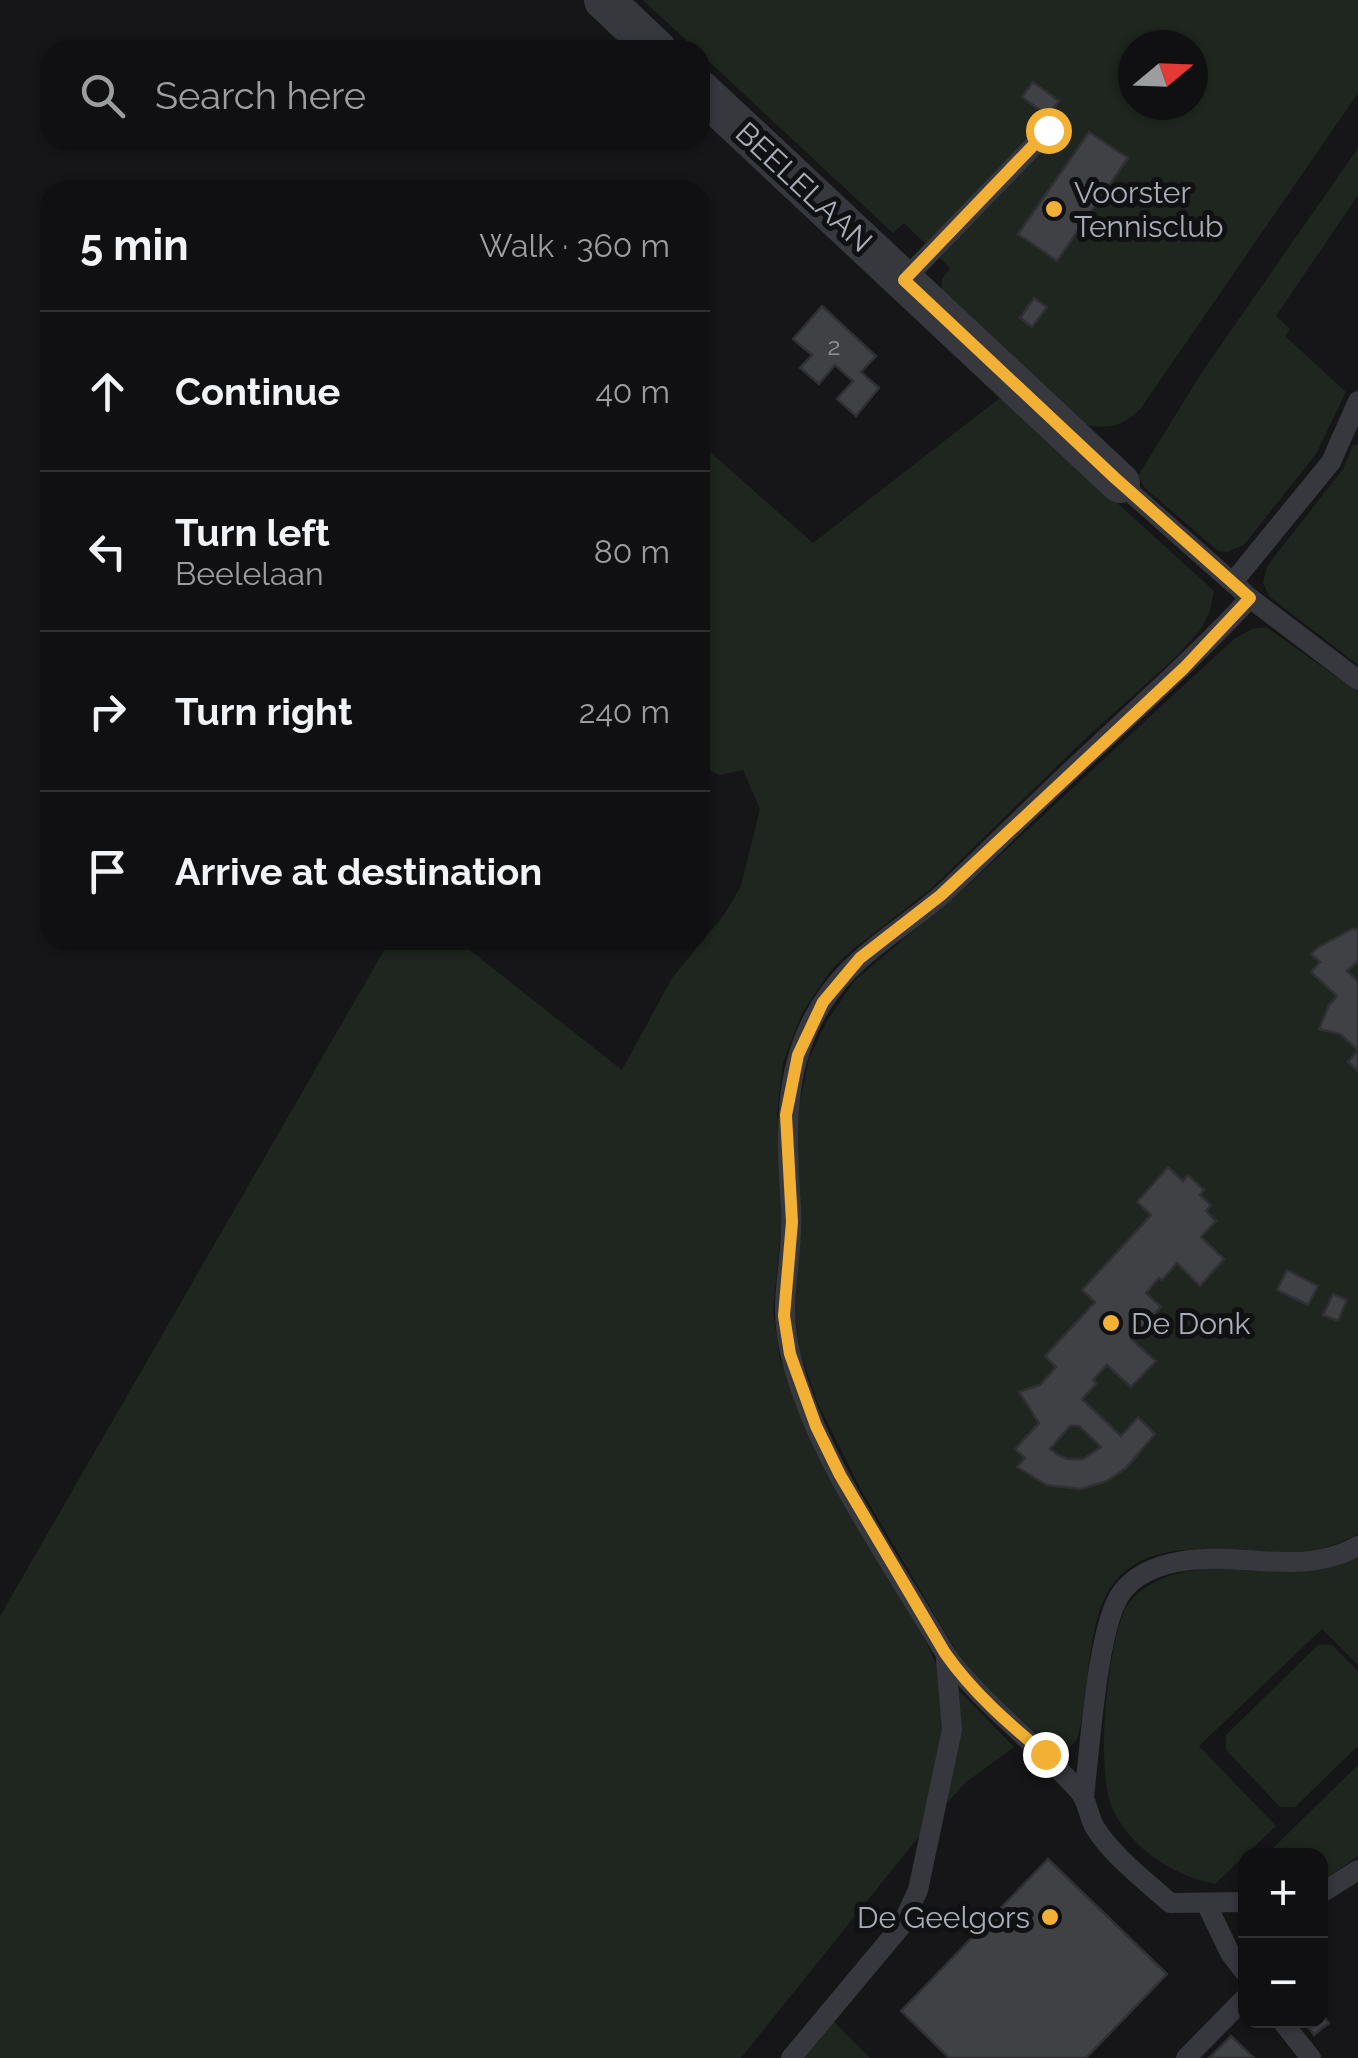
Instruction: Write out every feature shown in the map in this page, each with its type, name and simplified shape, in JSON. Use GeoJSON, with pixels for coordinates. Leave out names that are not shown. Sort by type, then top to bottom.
{"type":"FeatureCollection","features":[{"type":"Feature","properties":{"kind":"street"},"geometry":{"type":"LineString","coordinates":[[604,0],[646,40]]}},
{"type":"Feature","properties":{"kind":"street","name":"BEELELAAN"},"geometry":{"type":"LineString","coordinates":[[710,99],[1120,483]]}},
{"type":"Feature","properties":{"kind":"lane"},"geometry":{"type":"LineString","coordinates":[[904,280],[1048,130]]}},
{"type":"Feature","properties":{"kind":"lane"},"geometry":{"type":"LineString","coordinates":[[1233,582],[1331,462],[1358,401]]}},
{"type":"Feature","properties":{"kind":"lane","name":"BEELELAAN"},"geometry":{"type":"LineString","coordinates":[[1120,483],[1250,598],[1358,680]]}},
{"type":"Feature","properties":{"kind":"lane"},"geometry":{"type":"LineString","coordinates":[[1238,1902],[1170,1903],[1094,1826],[1084,1796],[1045,1754],[966,1683],[832,1461],[800,1388],[784,1316],[792,1222],[786,1115],[798,1055],[823,1002],[860,958],[941,895],[1184,668],[1250,598]]}},
{"type":"Feature","properties":{"kind":"lane"},"geometry":{"type":"LineString","coordinates":[[1084,1796],[1108,1622],[1128,1586],[1163,1566],[1196,1559],[1302,1562],[1336,1556],[1358,1546]]}},
{"type":"Feature","properties":{"kind":"lane"},"geometry":{"type":"LineString","coordinates":[[791,2058],[902,1924],[918,1890],[952,1730],[945,1653]]}},
{"type":"Feature","properties":{"kind":"lane"},"geometry":{"type":"LineString","coordinates":[[1328,1889],[1358,1870]]}},
{"type":"Feature","properties":{"kind":"lane"},"geometry":{"type":"LineString","coordinates":[[1206,1903],[1238,1964]]}},
{"type":"Feature","properties":{"kind":"lane"},"geometry":{"type":"LineString","coordinates":[[1186,2058],[1238,2005]]}},
{"type":"Feature","properties":{"kind":"lane"},"geometry":{"type":"LineString","coordinates":[[1287,2028],[1311,2058]]}},
{"type":"Feature","properties":{"kind":"shaded area"},"geometry":{"type":"Polygon","coordinates":[[[643,0],[1358,0],[1358,93],[1141,408],[1129,419],[1102,427],[1086,425],[941,291],[942,279],[950,268],[904,223],[893,233],[710,62],[710,40],[686,40],[643,0]]]}},
{"type":"Feature","properties":{"kind":"shaded area"},"geometry":{"type":"Polygon","coordinates":[[[1358,148],[1358,195],[1276,316],[1290,329],[1285,336],[1346,392],[1316,454],[1244,545],[1218,551],[1145,488],[1138,476],[1202,372],[1358,148]]]}},
{"type":"Feature","properties":{"kind":"shaded area"},"geometry":{"type":"Polygon","coordinates":[[[1001,397],[1214,591],[1201,629],[1175,658],[1087,737],[932,888],[831,970],[802,1013],[783,1063],[777,1115],[782,1219],[773,1312],[780,1359],[813,1444],[923,1635],[939,1670],[1014,1747],[965,1783],[937,1814],[741,2058],[0,2058],[0,1616],[384,950],[470,950],[622,1070],[672,978],[695,950],[710,950],[710,932],[741,886],[760,809],[743,770],[720,775],[710,770],[710,452],[813,543],[1001,397]]]}},
{"type":"Feature","properties":{"kind":"shaded area"},"geometry":{"type":"Polygon","coordinates":[[[1353,445],[1358,445],[1358,665],[1270,597],[1263,583],[1267,566],[1343,469],[1353,445]]]}},
{"type":"Feature","properties":{"kind":"shaded area"},"geometry":{"type":"Polygon","coordinates":[[[1266,627],[1358,692],[1358,1534],[1307,1551],[1190,1550],[1163,1553],[1139,1562],[1118,1578],[1103,1602],[1093,1635],[1077,1739],[1057,1751],[985,1688],[955,1649],[862,1492],[817,1402],[800,1351],[795,1315],[797,1115],[809,1058],[827,1021],[854,981],[969,884],[1234,639],[1252,629],[1266,627]]]}},
{"type":"Feature","properties":{"kind":"shaded area"},"geometry":{"type":"Polygon","coordinates":[[[1358,1557],[1358,1665],[1322,1629],[1199,1746],[1276,1826],[1253,1848],[1238,1848],[1238,1862],[1215,1884],[1184,1875],[1156,1859],[1131,1837],[1113,1810],[1108,1792],[1105,1712],[1112,1656],[1123,1614],[1136,1595],[1179,1573],[1332,1565],[1358,1557]]]}},
{"type":"Feature","properties":{"kind":"shaded area"},"geometry":{"type":"Polygon","coordinates":[[[1318,1645],[1332,1645],[1358,1671],[1358,1746],[1295,1807],[1280,1807],[1226,1750],[1226,1735],[1318,1645]]]}},
{"type":"Feature","properties":{"kind":"shaded area"},"geometry":{"type":"Polygon","coordinates":[[[1358,1765],[1358,1856],[1328,1877],[1328,1848],[1273,1848],[1358,1765]]]}},
{"type":"Feature","properties":{"kind":"shaded area"},"geometry":{"type":"Polygon","coordinates":[[[833,2021],[870,2058],[801,2058],[833,2021]]]}},
{"type":"Feature","properties":{"kind":"building"},"geometry":{"type":"Polygon","coordinates":[[[1033,82],[1059,101],[1048,116],[1022,97],[1033,82]]]}},
{"type":"Feature","properties":{"kind":"building"},"geometry":{"type":"Polygon","coordinates":[[[1089,132],[1128,158],[1057,261],[1018,234],[1089,132]]]}},
{"type":"Feature","properties":{"kind":"building"},"geometry":{"type":"Polygon","coordinates":[[[1034,298],[1047,307],[1032,327],[1020,318],[1034,298]]]}},
{"type":"Feature","properties":{"kind":"building"},"geometry":{"type":"Polygon","coordinates":[[[822,306],[876,356],[861,372],[879,388],[856,416],[837,399],[853,381],[835,365],[819,384],[800,368],[812,355],[793,339],[822,306]]]}},
{"type":"Feature","properties":{"kind":"building"},"geometry":{"type":"Polygon","coordinates":[[[1358,929],[1358,961],[1347,971],[1358,981],[1358,1050],[1340,1034],[1319,1029],[1337,996],[1311,972],[1320,962],[1311,954],[1358,929]]]}},
{"type":"Feature","properties":{"kind":"building"},"geometry":{"type":"Polygon","coordinates":[[[1358,1050],[1358,1071],[1348,1062],[1358,1050]]]}},
{"type":"Feature","properties":{"kind":"building","name":"De Donk"},"geometry":{"type":"Polygon","coordinates":[[[1168,1167],[1183,1181],[1188,1175],[1204,1190],[1200,1195],[1211,1205],[1206,1211],[1216,1221],[1201,1237],[1224,1259],[1200,1286],[1177,1263],[1162,1280],[1159,1278],[1146,1293],[1161,1307],[1131,1339],[1156,1361],[1131,1387],[1107,1365],[1082,1399],[1121,1436],[1138,1417],[1155,1434],[1126,1468],[1107,1481],[1081,1489],[1046,1485],[1017,1467],[1025,1458],[1015,1449],[1039,1423],[1019,1392],[1040,1385],[1056,1367],[1045,1356],[1095,1302],[1082,1290],[1151,1215],[1137,1202],[1168,1167]],[[1070,1426],[1050,1449],[1068,1459],[1083,1459],[1101,1447],[1079,1426],[1070,1426]]]}},
{"type":"Feature","properties":{"kind":"building"},"geometry":{"type":"Polygon","coordinates":[[[1287,1270],[1318,1286],[1308,1305],[1277,1290],[1287,1270]]]}},
{"type":"Feature","properties":{"kind":"building"},"geometry":{"type":"Polygon","coordinates":[[[1333,1294],[1347,1300],[1338,1321],[1323,1315],[1333,1294]]]}},
{"type":"Feature","properties":{"kind":"building","name":"De Geelgors"},"geometry":{"type":"Polygon","coordinates":[[[1048,1859],[1167,1974],[1086,2058],[949,2058],[901,2011],[1048,1859]]]}},
{"type":"Feature","properties":{"kind":"building"},"geometry":{"type":"Polygon","coordinates":[[[1231,2036],[1254,2058],[1209,2058],[1231,2036]]]}},
{"type":"Feature","properties":{"kind":"place","name":"Voorster Tennisclub"},"geometry":{"type":"Point","coordinates":[1054,209]}},
{"type":"Feature","properties":{"kind":"place","name":"De Donk"},"geometry":{"type":"Point","coordinates":[1111,1323]}},
{"type":"Feature","properties":{"kind":"place","name":"De Geelgors"},"geometry":{"type":"Point","coordinates":[1050,1917]}},
{"type":"Feature","properties":{"kind":"route"},"geometry":{"type":"LineString","coordinates":[[1045,1754],[966,1683],[945,1653],[825,1446],[794,1371],[784,1316],[792,1236],[786,1115],[790,1084],[809,1028],[830,990],[860,958],[941,895],[1184,668],[1250,598],[1115,478],[904,280],[1048,130]]}}]}
